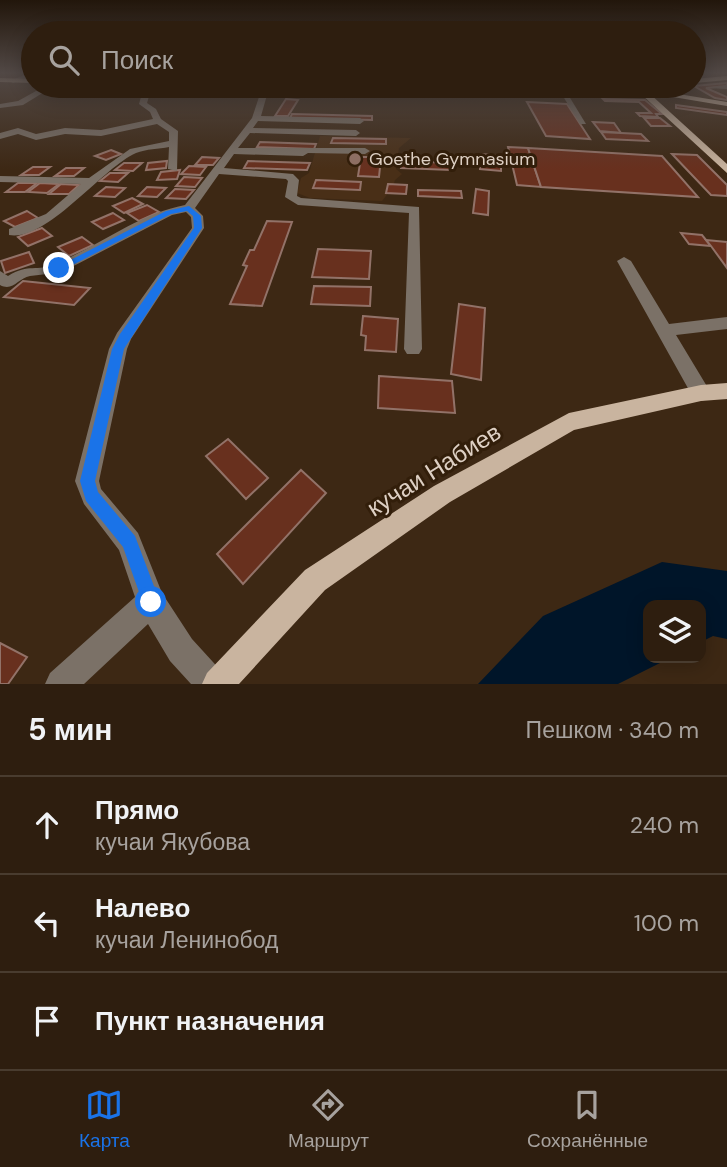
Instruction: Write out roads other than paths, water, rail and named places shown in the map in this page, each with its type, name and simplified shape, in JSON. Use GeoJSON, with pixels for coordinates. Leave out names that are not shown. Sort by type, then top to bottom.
{"type":"FeatureCollection","features":[{"type":"Feature","properties":{"kind":"main road"},"geometry":{"type":"LineString","coordinates":[[659,105],[727,170]]}},
{"type":"Feature","properties":{"kind":"main road","name":"кучаи Набиев"},"geometry":{"type":"LineString","coordinates":[[218,684],[316,580],[442,494],[569,422],[701,393],[727,391]]}},
{"type":"Feature","properties":{"kind":"street"},"geometry":{"type":"LineString","coordinates":[[145,105],[153,111],[158,121],[174,131],[173,169]]}},
{"type":"Feature","properties":{"kind":"street"},"geometry":{"type":"LineString","coordinates":[[2,282],[26,271],[59,268],[168,212],[189,208],[256,118],[260,105]]}},
{"type":"Feature","properties":{"kind":"street"},"geometry":{"type":"LineString","coordinates":[[571,105],[583,122]]}},
{"type":"Feature","properties":{"kind":"street"},"geometry":{"type":"LineString","coordinates":[[256,118],[360,121]]}},
{"type":"Feature","properties":{"kind":"street"},"geometry":{"type":"LineString","coordinates":[[0,136],[18,131],[36,137],[65,131],[101,133],[125,124],[158,121]]}},
{"type":"Feature","properties":{"kind":"street"},"geometry":{"type":"LineString","coordinates":[[246,130],[356,134]]}},
{"type":"Feature","properties":{"kind":"street"},"geometry":{"type":"LineString","coordinates":[[14,232],[50,217],[91,181],[133,151],[174,143]]}},
{"type":"Feature","properties":{"kind":"street"},"geometry":{"type":"LineString","coordinates":[[230,151],[365,151]]}},
{"type":"Feature","properties":{"kind":"street"},"geometry":{"type":"LineString","coordinates":[[215,171],[289,176],[294,180],[290,197],[299,201],[415,210],[413,349]]}},
{"type":"Feature","properties":{"kind":"street"},"geometry":{"type":"LineString","coordinates":[[0,179],[91,181]]}},
{"type":"Feature","properties":{"kind":"street"},"geometry":{"type":"LineString","coordinates":[[189,208],[197,216],[198,228],[118,349],[87,481],[92,496],[130,542],[151,602],[181,650],[212,684]]}},
{"type":"Feature","properties":{"kind":"street"},"geometry":{"type":"LineString","coordinates":[[624,261],[701,393]]}},
{"type":"Feature","properties":{"kind":"street"},"geometry":{"type":"LineString","coordinates":[[665,330],[727,323]]}},
{"type":"Feature","properties":{"kind":"street"},"geometry":{"type":"LineString","coordinates":[[61,684],[151,602]]}},
{"type":"Feature","properties":{"kind":"water"},"geometry":{"type":"Polygon","coordinates":[[[662,562],[727,571],[727,639],[713,636],[706,640],[706,600],[643,600],[643,663],[660,663],[618,684],[478,684],[543,616],[662,562]]]}},
{"type":"Feature","properties":{"kind":"place","name":"Goethe Gymnasium"},"geometry":{"type":"Point","coordinates":[355,159]}}]}
